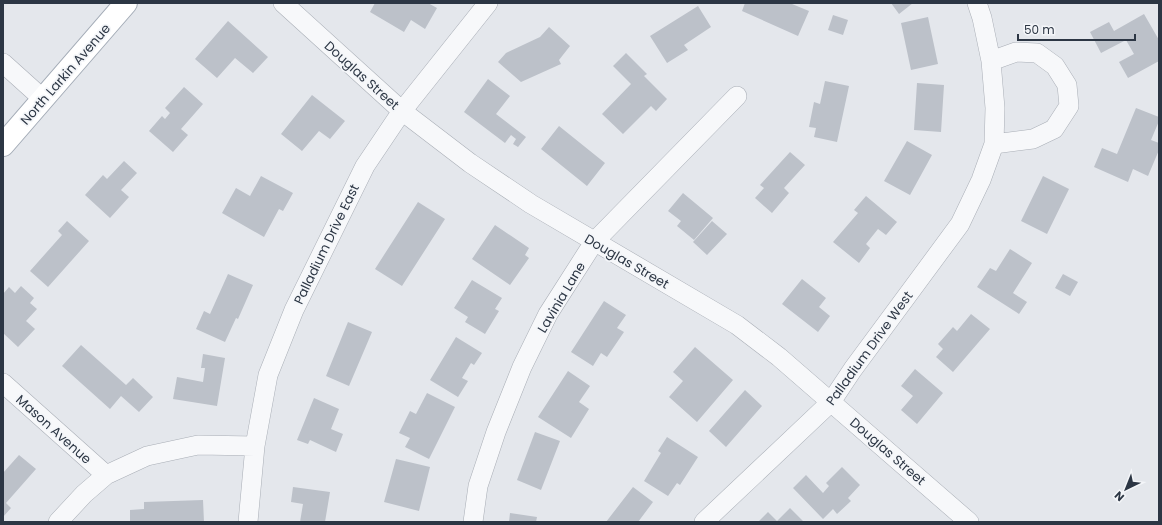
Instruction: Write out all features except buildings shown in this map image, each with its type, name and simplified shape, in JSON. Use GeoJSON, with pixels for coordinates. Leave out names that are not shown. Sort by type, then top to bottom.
{"type":"FeatureCollection","features":[{"type":"Feature","properties":{"kind":"main road","name":"North Larkin Avenue"},"geometry":{"type":"LineString","coordinates":[[3,145],[126,3]]}},
{"type":"Feature","properties":{"kind":"street","name":"Douglas Street"},"geometry":{"type":"LineString","coordinates":[[283,3],[402,111],[470,163],[531,204],[737,325],[779,357],[832,402],[968,522]]}},
{"type":"Feature","properties":{"kind":"street","name":"Palladium Drive East"},"geometry":{"type":"LineString","coordinates":[[248,522],[255,446],[268,375],[294,310],[365,166],[402,111],[488,3]]}},
{"type":"Feature","properties":{"kind":"street","name":"Palladium Drive West"},"geometry":{"type":"LineString","coordinates":[[704,522],[832,402],[853,369],[960,224],[981,180],[994,144],[995,108],[991,61],[982,18],[977,3]]}},
{"type":"Feature","properties":{"kind":"street"},"geometry":{"type":"LineString","coordinates":[[991,61],[1016,52],[1037,53],[1055,66],[1067,86],[1068,106],[1054,129],[1033,139],[994,144]]}},
{"type":"Feature","properties":{"kind":"street"},"geometry":{"type":"LineString","coordinates":[[3,63],[43,99]]}},
{"type":"Feature","properties":{"kind":"street","name":"Lavinia Lane"},"geometry":{"type":"LineString","coordinates":[[473,522],[478,486],[496,432],[522,367],[548,314],[594,242],[737,96]]}},
{"type":"Feature","properties":{"kind":"street","name":"Mason Avenue"},"geometry":{"type":"LineString","coordinates":[[3,383],[106,476]]}},
{"type":"Feature","properties":{"kind":"street"},"geometry":{"type":"LineString","coordinates":[[58,522],[84,494],[106,476],[147,456],[198,445],[255,446]]}}]}
